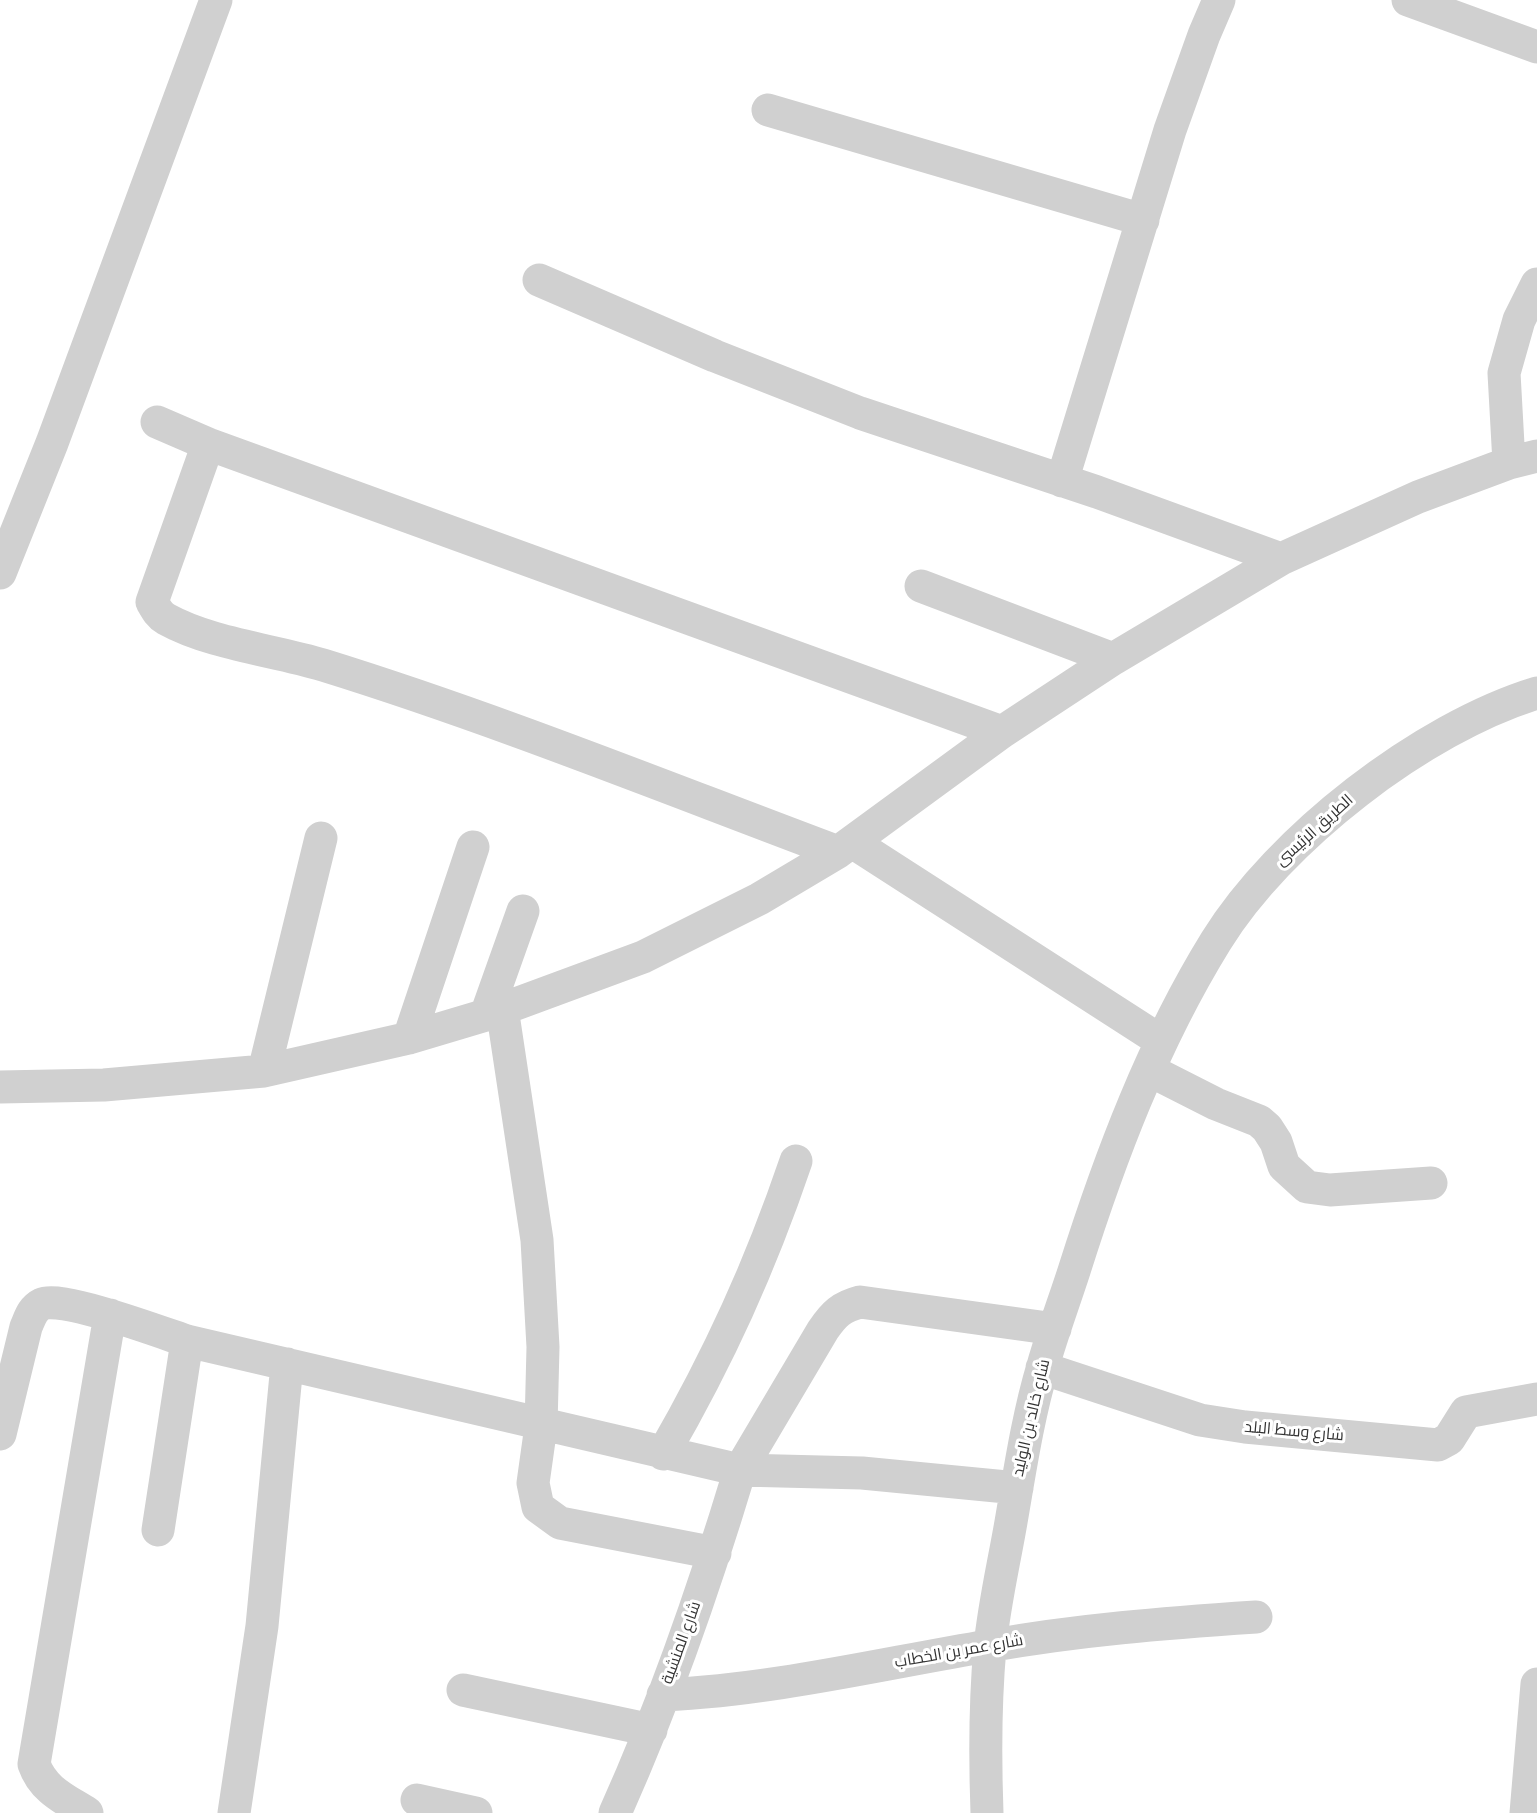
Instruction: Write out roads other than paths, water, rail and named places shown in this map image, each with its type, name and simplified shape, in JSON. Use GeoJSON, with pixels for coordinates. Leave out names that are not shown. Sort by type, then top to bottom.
{"type":"FeatureCollection","features":[{"type":"Feature","properties":{"kind":"street"},"geometry":{"type":"LineString","coordinates":[[0,573],[52,443],[216,0]]}},
{"type":"Feature","properties":{"kind":"street"},"geometry":{"type":"LineString","coordinates":[[1062,481],[1170,130],[1219,0]]}},
{"type":"Feature","properties":{"kind":"street"},"geometry":{"type":"LineString","coordinates":[[1408,0],[1537,47]]}},
{"type":"Feature","properties":{"kind":"street"},"geometry":{"type":"LineString","coordinates":[[768,110],[1143,220]]}},
{"type":"Feature","properties":{"kind":"street"},"geometry":{"type":"LineString","coordinates":[[539,280],[715,356],[860,413],[1062,481],[1281,559]]}},
{"type":"Feature","properties":{"kind":"street"},"geometry":{"type":"LineString","coordinates":[[0,1087],[104,1085],[264,1071],[409,1038],[494,1012],[643,957],[759,898],[845,847],[1002,732],[1113,658],[1281,559],[1418,497],[1523,459],[1504,417],[1504,373],[1519,320],[1537,284]]}},
{"type":"Feature","properties":{"kind":"street"},"geometry":{"type":"LineString","coordinates":[[157,422],[208,444],[1002,732]]}},
{"type":"Feature","properties":{"kind":"street"},"geometry":{"type":"LineString","coordinates":[[208,444],[152,602],[157,611],[166,619],[205,634],[320,664],[447,705],[845,847],[1155,1055],[1215,1104],[1258,1121],[1267,1128],[1276,1142],[1284,1166],[1307,1187],[1330,1190],[1431,1183]]}},
{"type":"Feature","properties":{"kind":"street"},"geometry":{"type":"LineString","coordinates":[[921,586],[1113,658]]}},
{"type":"Feature","properties":{"kind":"street","name":"الطريق الرئيسى"},"geometry":{"type":"LineString","coordinates":[[1155,1055],[1217,939],[1266,876],[1323,819],[1386,770],[1455,728],[1537,693]]}},
{"type":"Feature","properties":{"kind":"street"},"geometry":{"type":"LineString","coordinates":[[264,1071],[321,838]]}},
{"type":"Feature","properties":{"kind":"street"},"geometry":{"type":"LineString","coordinates":[[409,1038],[473,847]]}},
{"type":"Feature","properties":{"kind":"street"},"geometry":{"type":"LineString","coordinates":[[523,911],[494,1012],[537,1240],[543,1347],[541,1426],[533,1483],[538,1507],[560,1522],[715,1553]]}},
{"type":"Feature","properties":{"kind":"street","name":"شارع خالد بن الوليد"},"geometry":{"type":"LineString","coordinates":[[987,1813],[985,1748],[990,1645],[1017,1488],[1042,1368],[1097,1197],[1155,1055]]}},
{"type":"Feature","properties":{"kind":"street"},"geometry":{"type":"LineString","coordinates":[[663,1454],[704,1384],[739,1312],[770,1238],[796,1161]]}},
{"type":"Feature","properties":{"kind":"street","name":"شارع المنشية"},"geometry":{"type":"LineString","coordinates":[[615,1813],[651,1730],[715,1553],[740,1470],[834,1314],[845,1306],[860,1302],[1055,1329]]}},
{"type":"Feature","properties":{"kind":"street"},"geometry":{"type":"LineString","coordinates":[[0,1434],[18,1353],[34,1310],[44,1303],[110,1315],[187,1341],[541,1426],[740,1470],[862,1473],[1017,1488]]}},
{"type":"Feature","properties":{"kind":"street"},"geometry":{"type":"LineString","coordinates":[[87,1813],[54,1792],[39,1779],[34,1764],[110,1315]]}},
{"type":"Feature","properties":{"kind":"street"},"geometry":{"type":"LineString","coordinates":[[158,1530],[187,1341]]}},
{"type":"Feature","properties":{"kind":"street"},"geometry":{"type":"LineString","coordinates":[[234,1813],[262,1626],[287,1364]]}},
{"type":"Feature","properties":{"kind":"street","name":"شارع وسط البلد"},"geometry":{"type":"LineString","coordinates":[[1042,1368],[1200,1420],[1245,1427],[1438,1445],[1449,1439],[1466,1412],[1537,1398]]}},
{"type":"Feature","properties":{"kind":"street","name":"شارع عمر بن الخطاب"},"geometry":{"type":"LineString","coordinates":[[663,1695],[763,1687],[990,1645],[1093,1630],[1256,1617]]}},
{"type":"Feature","properties":{"kind":"street"},"geometry":{"type":"LineString","coordinates":[[1526,1813],[1537,1684]]}},
{"type":"Feature","properties":{"kind":"street"},"geometry":{"type":"LineString","coordinates":[[463,1690],[651,1730]]}},
{"type":"Feature","properties":{"kind":"street"},"geometry":{"type":"LineString","coordinates":[[417,1800],[476,1813]]}}]}
